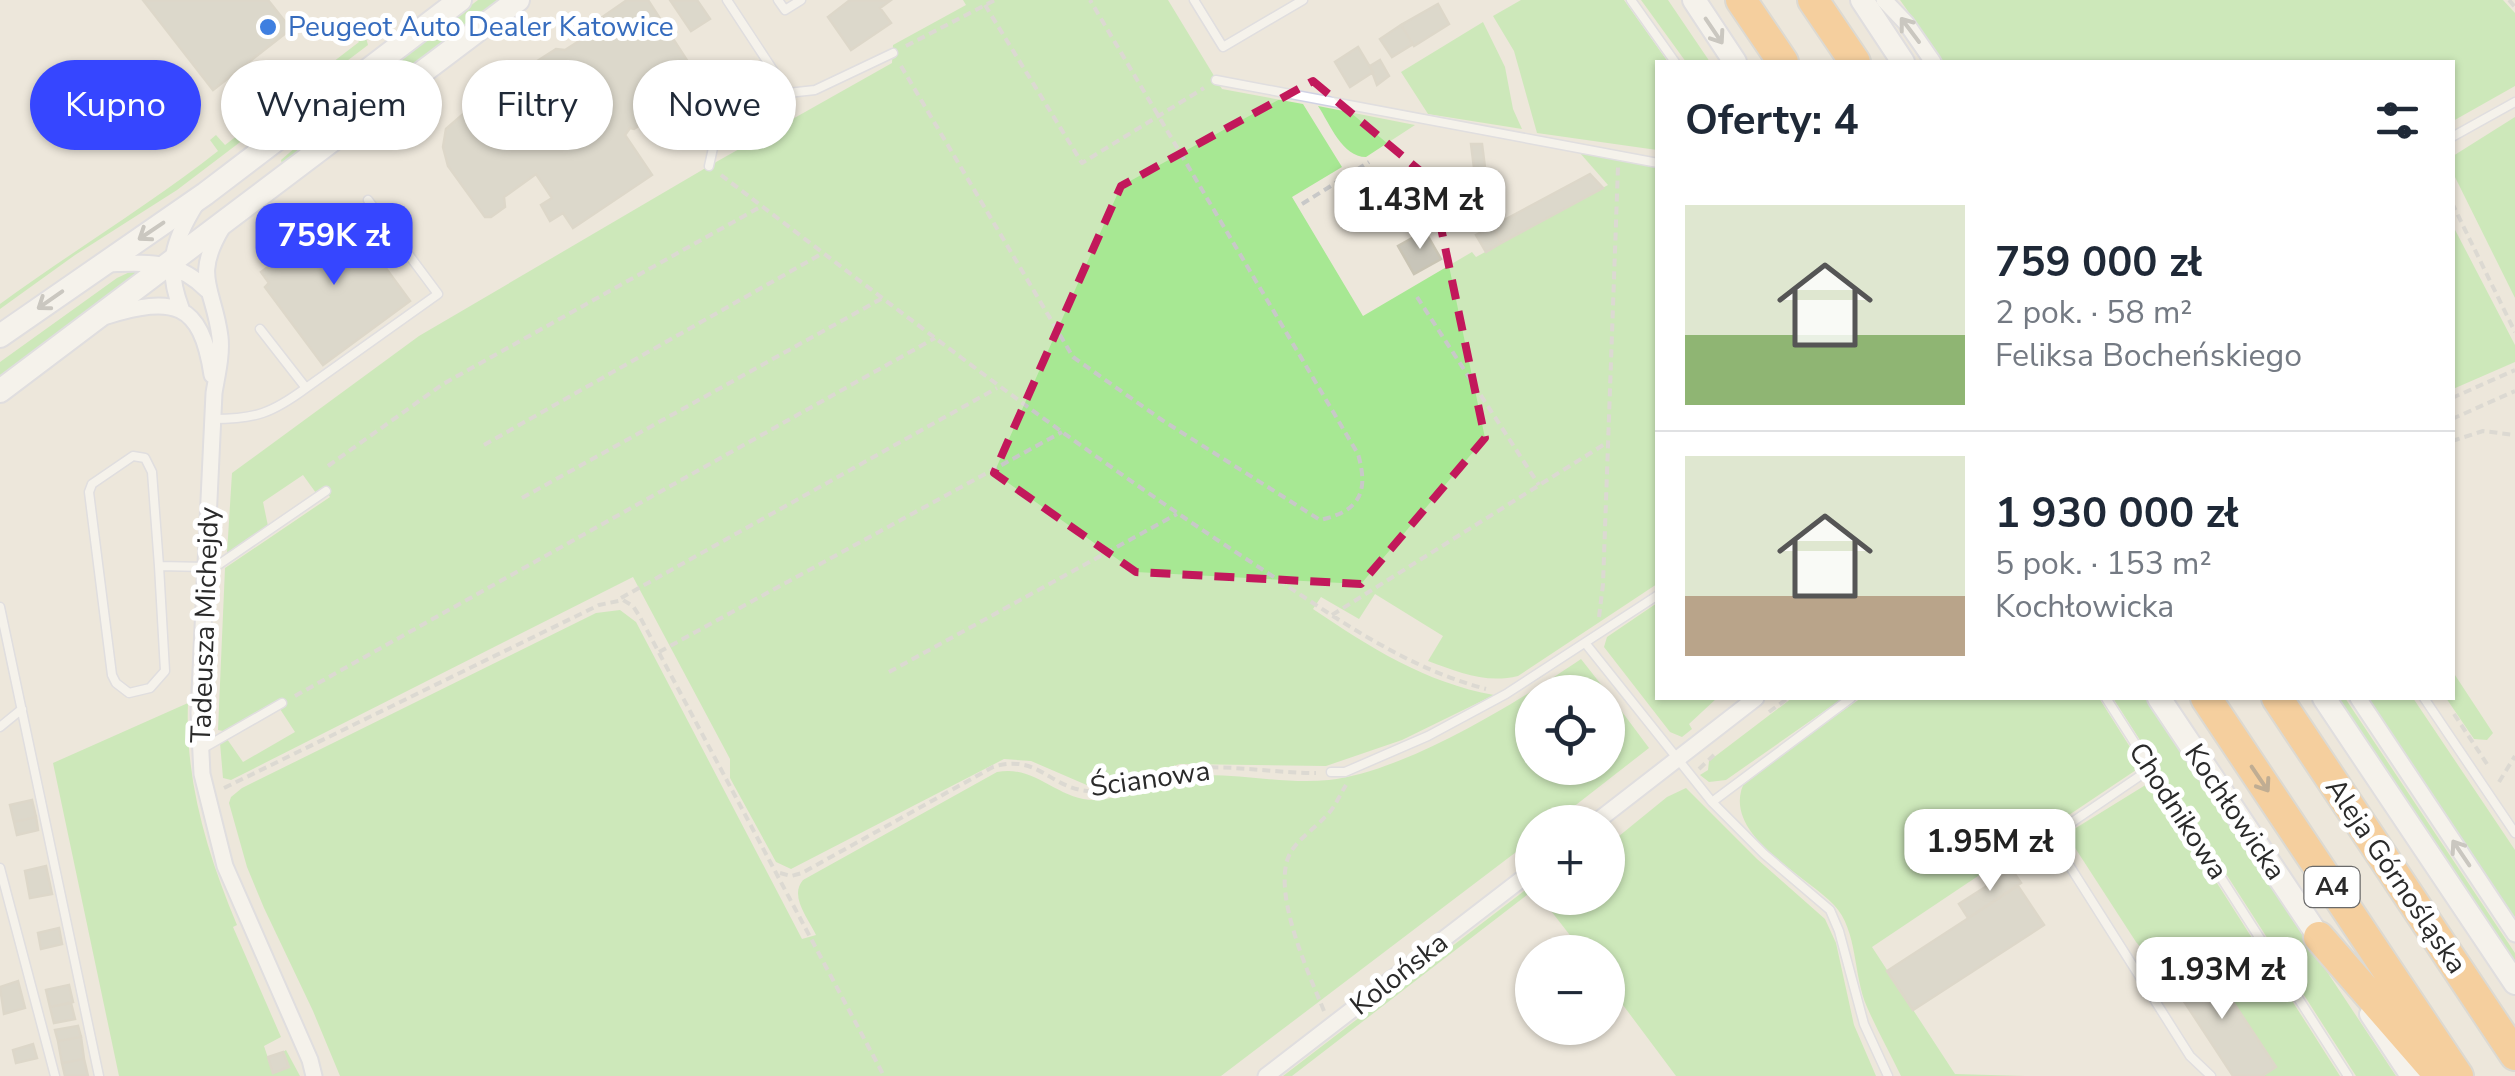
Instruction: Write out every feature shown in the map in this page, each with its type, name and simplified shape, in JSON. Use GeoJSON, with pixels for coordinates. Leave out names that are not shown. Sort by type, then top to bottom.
{"type":"FeatureCollection","features":[{"type":"Feature","properties":{"kind":"highway"},"geometry":{"type":"LineString","coordinates":[[1741,0],[1782,60]]}},
{"type":"Feature","properties":{"kind":"highway"},"geometry":{"type":"LineString","coordinates":[[1813,0],[1852,56]]}},
{"type":"Feature","properties":{"kind":"highway","name":"A4"},"geometry":{"type":"LineString","coordinates":[[2207,700],[2458,1076]]}},
{"type":"Feature","properties":{"kind":"highway","name":"Aleja Górnośląska"},"geometry":{"type":"LineString","coordinates":[[2278,700],[2515,1055]]}},
{"type":"Feature","properties":{"kind":"highway"},"geometry":{"type":"LineString","coordinates":[[2319,938],[2440,1076]]}},
{"type":"Feature","properties":{"kind":"main road"},"geometry":{"type":"LineString","coordinates":[[0,336],[201,197],[460,0]]}},
{"type":"Feature","properties":{"kind":"main road"},"geometry":{"type":"LineString","coordinates":[[0,390],[518,0]]}},
{"type":"Feature","properties":{"kind":"main road"},"geometry":{"type":"LineString","coordinates":[[1694,0],[1734,60]]}},
{"type":"Feature","properties":{"kind":"main road"},"geometry":{"type":"LineString","coordinates":[[1862,0],[1902,60]]}},
{"type":"Feature","properties":{"kind":"main road","name":"Kochłowicka"},"geometry":{"type":"LineString","coordinates":[[2160,700],[2319,938]]}},
{"type":"Feature","properties":{"kind":"main road"},"geometry":{"type":"LineString","coordinates":[[2325,700],[2515,982]]}},
{"type":"Feature","properties":{"kind":"street"},"geometry":{"type":"LineString","coordinates":[[1884,0],[1931,60]]}},
{"type":"Feature","properties":{"kind":"street"},"geometry":{"type":"LineString","coordinates":[[170,264],[184,224],[201,197]]}},
{"type":"Feature","properties":{"kind":"street","name":"Tadeusza Michejdy"},"geometry":{"type":"LineString","coordinates":[[225,224],[213,243],[206,290],[220,338],[205,570],[200,750],[207,798],[230,879],[314,1076]]}},
{"type":"Feature","properties":{"kind":"street"},"geometry":{"type":"LineString","coordinates":[[100,264],[170,264],[185,271],[206,290]]}},
{"type":"Feature","properties":{"kind":"street","name":"Tadeusza Michejdy"},"geometry":{"type":"LineString","coordinates":[[170,264],[172,286],[181,308],[202,330],[214,393]]}},
{"type":"Feature","properties":{"kind":"street"},"geometry":{"type":"LineString","coordinates":[[98,318],[138,306],[161,304],[181,308]]}},
{"type":"Feature","properties":{"kind":"street"},"geometry":{"type":"LineString","coordinates":[[1618,805],[1753,700]]}},
{"type":"Feature","properties":{"kind":"street"},"geometry":{"type":"LineString","coordinates":[[2359,700],[2515,934]]}},
{"type":"Feature","properties":{"kind":"street","name":"Kolońska"},"geometry":{"type":"LineString","coordinates":[[1266,1076],[1515,884]]}},
{"type":"Feature","properties":{"kind":"street","name":"Kochłowicka"},"geometry":{"type":"LineString","coordinates":[[2319,938],[2411,1076]]}},
{"type":"Feature","properties":{"kind":"lane"},"geometry":{"type":"LineString","coordinates":[[728,0],[767,60]]}},
{"type":"Feature","properties":{"kind":"lane"},"geometry":{"type":"LineString","coordinates":[[778,0],[785,10],[801,0]]}},
{"type":"Feature","properties":{"kind":"lane"},"geometry":{"type":"LineString","coordinates":[[1194,0],[1223,47],[1303,0]]}},
{"type":"Feature","properties":{"kind":"lane"},"geometry":{"type":"LineString","coordinates":[[1631,0],[1674,60]]}},
{"type":"Feature","properties":{"kind":"lane"},"geometry":{"type":"LineString","coordinates":[[796,94],[833,83],[893,53]]}},
{"type":"Feature","properties":{"kind":"lane"},"geometry":{"type":"LineString","coordinates":[[1216,80],[1655,163]]}},
{"type":"Feature","properties":{"kind":"lane"},"geometry":{"type":"LineString","coordinates":[[2455,135],[2515,102]]}},
{"type":"Feature","properties":{"kind":"lane"},"geometry":{"type":"LineString","coordinates":[[709,166],[713,150]]}},
{"type":"Feature","properties":{"kind":"lane"},"geometry":{"type":"LineString","coordinates":[[213,419],[260,416],[276,409],[438,294],[368,200]]}},
{"type":"Feature","properties":{"kind":"lane"},"geometry":{"type":"LineString","coordinates":[[260,328],[306,388]]}},
{"type":"Feature","properties":{"kind":"lane"},"geometry":{"type":"LineString","coordinates":[[134,456],[146,458],[152,472],[158,566],[166,672],[150,688],[129,693],[112,675],[90,492],[96,480],[134,456]]}},
{"type":"Feature","properties":{"kind":"lane"},"geometry":{"type":"LineString","coordinates":[[158,566],[205,570],[326,491]]}},
{"type":"Feature","properties":{"kind":"lane"},"geometry":{"type":"LineString","coordinates":[[1331,772],[1345,772],[1428,736],[1506,694],[1655,597]]}},
{"type":"Feature","properties":{"kind":"lane"},"geometry":{"type":"LineString","coordinates":[[0,607],[99,1076]]}},
{"type":"Feature","properties":{"kind":"lane"},"geometry":{"type":"LineString","coordinates":[[1586,644],[1712,802],[1764,854],[1830,910],[1840,931],[1864,1024],[1888,1076]]}},
{"type":"Feature","properties":{"kind":"lane"},"geometry":{"type":"LineString","coordinates":[[1712,802],[1848,700]]}},
{"type":"Feature","properties":{"kind":"lane","name":"Chodnikowa"},"geometry":{"type":"LineString","coordinates":[[2107,700],[2348,1076]]}},
{"type":"Feature","properties":{"kind":"lane"},"geometry":{"type":"LineString","coordinates":[[2425,700],[2515,832]]}},
{"type":"Feature","properties":{"kind":"lane"},"geometry":{"type":"LineString","coordinates":[[200,750],[282,703]]}},
{"type":"Feature","properties":{"kind":"lane"},"geometry":{"type":"LineString","coordinates":[[0,726],[22,709]]}},
{"type":"Feature","properties":{"kind":"lane"},"geometry":{"type":"LineString","coordinates":[[2150,768],[2065,828],[2057,846],[2190,1056],[2212,1076]]}},
{"type":"Feature","properties":{"kind":"lane"},"geometry":{"type":"LineString","coordinates":[[0,868],[55,1074],[41,1076]]}},
{"type":"Feature","properties":{"kind":"path"},"geometry":{"type":"LineString","coordinates":[[995,0],[893,53],[1072,357],[1162,420],[1320,520],[1341,516],[1362,491],[1363,472],[1358,454],[1090,0]]}},
{"type":"Feature","properties":{"kind":"path"},"geometry":{"type":"LineString","coordinates":[[2509,0],[2515,7]]}},
{"type":"Feature","properties":{"kind":"path"},"geometry":{"type":"LineString","coordinates":[[985,5],[1082,163],[1216,80]]}},
{"type":"Feature","properties":{"kind":"path"},"geometry":{"type":"LineString","coordinates":[[1586,644],[1598,621],[1603,584],[1618,157]]}},
{"type":"Feature","properties":{"kind":"path"},"geometry":{"type":"LineString","coordinates":[[1302,204],[1369,162]]}},
{"type":"Feature","properties":{"kind":"path"},"geometry":{"type":"LineString","coordinates":[[709,166],[934,338],[1177,514],[1332,615],[1422,668],[1506,694]]}},
{"type":"Feature","properties":{"kind":"path"},"geometry":{"type":"LineString","coordinates":[[328,466],[443,384],[762,206]]}},
{"type":"Feature","properties":{"kind":"path"},"geometry":{"type":"LineString","coordinates":[[2455,209],[2515,332]]}},
{"type":"Feature","properties":{"kind":"path"},"geometry":{"type":"LineString","coordinates":[[484,445],[823,252]]}},
{"type":"Feature","properties":{"kind":"path"},"geometry":{"type":"LineString","coordinates":[[1418,297],[1538,486]]}},
{"type":"Feature","properties":{"kind":"path"},"geometry":{"type":"LineString","coordinates":[[522,498],[883,298]]}},
{"type":"Feature","properties":{"kind":"path"},"geometry":{"type":"LineString","coordinates":[[282,703],[934,338]]}},
{"type":"Feature","properties":{"kind":"path"},"geometry":{"type":"LineString","coordinates":[[2455,397],[2515,370]]}},
{"type":"Feature","properties":{"kind":"path"},"geometry":{"type":"LineString","coordinates":[[207,798],[582,613],[617,600],[1000,387]]}},
{"type":"Feature","properties":{"kind":"path"},"geometry":{"type":"LineString","coordinates":[[2455,418],[2515,391]]}},
{"type":"Feature","properties":{"kind":"path"},"geometry":{"type":"LineString","coordinates":[[2455,440],[2483,431],[2515,435]]}},
{"type":"Feature","properties":{"kind":"path"},"geometry":{"type":"LineString","coordinates":[[659,652],[1062,432]]}},
{"type":"Feature","properties":{"kind":"path"},"geometry":{"type":"LineString","coordinates":[[1332,615],[1608,442]]}},
{"type":"Feature","properties":{"kind":"path"},"geometry":{"type":"LineString","coordinates":[[889,672],[1177,514]]}},
{"type":"Feature","properties":{"kind":"path"},"geometry":{"type":"LineString","coordinates":[[617,600],[633,606],[659,652],[884,1076]]}},
{"type":"Feature","properties":{"kind":"path"},"geometry":{"type":"LineString","coordinates":[[2499,782],[2515,756]]}},
{"type":"Feature","properties":{"kind":"path","name":"Ścianowa"},"geometry":{"type":"LineString","coordinates":[[777,871],[791,876],[802,873],[992,767],[1006,763],[1036,767],[1082,791],[1102,792],[1173,770],[1196,767],[1331,772]]}},
{"type":"Feature","properties":{"kind":"path"},"geometry":{"type":"LineString","coordinates":[[1330,1027],[1307,976],[1283,879],[1290,852],[1332,810],[1351,776]]}},
{"type":"Feature","properties":{"kind":"highlighted area"},"geometry":{"type":"Polygon","coordinates":[[[1313,81],[1431,180],[1485,438],[1361,584],[1136,572],[994,473],[1121,186],[1313,81]]]}},
{"type":"Feature","properties":{"kind":"green space"},"geometry":{"type":"Polygon","coordinates":[[[478,0],[500,0],[420,60],[399,60],[478,0]]]}},
{"type":"Feature","properties":{"kind":"green space"},"geometry":{"type":"Polygon","coordinates":[[[963,0],[1168,0],[1222,89],[1303,104],[1342,167],[1292,197],[1363,316],[1472,252],[1476,257],[1608,185],[1580,153],[1655,167],[1655,585],[1520,675],[1495,679],[1472,676],[1428,661],[1443,636],[1375,594],[1359,619],[1321,597],[1313,609],[1377,650],[1445,682],[1494,695],[1402,740],[1326,766],[1180,764],[1116,783],[1089,786],[1031,761],[1004,759],[791,869],[776,862],[730,778],[730,759],[633,577],[231,780],[223,778],[220,743],[227,739],[243,762],[295,732],[280,709],[284,707],[279,699],[223,731],[218,730],[225,568],[330,497],[324,488],[316,493],[303,475],[263,502],[268,526],[227,553],[232,473],[419,336],[709,166],[737,150],[796,150],[796,117],[892,63],[893,45],[966,5],[963,0]]]}},
{"type":"Feature","properties":{"kind":"green space"},"geometry":{"type":"Polygon","coordinates":[[[1521,0],[1624,0],[1667,60],[1655,60],[1655,150],[1537,133],[1514,51],[1493,16],[1521,0]]]}},
{"type":"Feature","properties":{"kind":"green space"},"geometry":{"type":"Polygon","coordinates":[[[1641,0],[1668,0],[1709,60],[1685,60],[1641,0]]]}},
{"type":"Feature","properties":{"kind":"green space"},"geometry":{"type":"Polygon","coordinates":[[[1900,0],[2503,0],[2515,13],[2515,86],[2455,120],[2455,60],[1943,60],[1900,0]]]}},
{"type":"Feature","properties":{"kind":"green space"},"geometry":{"type":"Polygon","coordinates":[[[1483,22],[1505,67],[1513,109],[1522,129],[1428,114],[1401,72],[1483,22]]]}},
{"type":"Feature","properties":{"kind":"green space"},"geometry":{"type":"Polygon","coordinates":[[[351,29],[365,34],[368,45],[348,60],[336,60],[359,42],[351,29]]]}},
{"type":"Feature","properties":{"kind":"green space"},"geometry":{"type":"Polygon","coordinates":[[[1318,106],[1415,125],[1366,157],[1358,156],[1338,138],[1318,106]]]}},
{"type":"Feature","properties":{"kind":"green space"},"geometry":{"type":"Polygon","coordinates":[[[2515,117],[2515,298],[2455,177],[2455,155],[2515,117]]]}},
{"type":"Feature","properties":{"kind":"green space"},"geometry":{"type":"Polygon","coordinates":[[[216,135],[221,150],[230,150],[0,309],[0,304],[218,151],[210,140],[216,135]]]}},
{"type":"Feature","properties":{"kind":"green space"},"geometry":{"type":"Polygon","coordinates":[[[292,150],[301,150],[282,164],[281,160],[292,150]]]}},
{"type":"Feature","properties":{"kind":"green space"},"geometry":{"type":"Polygon","coordinates":[[[2455,230],[2515,345],[2515,362],[2455,388],[2455,230]]]}},
{"type":"Feature","properties":{"kind":"green space"},"geometry":{"type":"Polygon","coordinates":[[[136,269],[140,273],[0,377],[0,362],[117,278],[136,269]]]}},
{"type":"Feature","properties":{"kind":"green space"},"geometry":{"type":"Polygon","coordinates":[[[1655,604],[1655,700],[1715,700],[1689,724],[1692,729],[1682,737],[1670,732],[1604,647],[1607,637],[1655,604]]]}},
{"type":"Feature","properties":{"kind":"green space"},"geometry":{"type":"Polygon","coordinates":[[[620,610],[636,622],[802,939],[816,935],[799,900],[803,880],[997,772],[1024,773],[1071,795],[1097,800],[1184,776],[1329,780],[1391,764],[1425,750],[1515,701],[1515,785],[1602,785],[1576,805],[1515,805],[1515,853],[1221,1076],[340,1076],[247,867],[229,803],[231,797],[242,788],[596,613],[620,610]]]}},
{"type":"Feature","properties":{"kind":"green space"},"geometry":{"type":"Polygon","coordinates":[[[1581,659],[1594,675],[1557,675],[1581,659]]]}},
{"type":"Feature","properties":{"kind":"green space"},"geometry":{"type":"Polygon","coordinates":[[[2455,675],[2493,733],[2487,740],[2474,739],[2447,700],[2455,700],[2455,675]]]}},
{"type":"Feature","properties":{"kind":"green space"},"geometry":{"type":"Polygon","coordinates":[[[1789,700],[1840,700],[1726,780],[1709,782],[1700,775],[1708,770],[1709,761],[1789,700]]]}},
{"type":"Feature","properties":{"kind":"green space"},"geometry":{"type":"Polygon","coordinates":[[[1858,700],[2100,700],[2142,766],[1872,947],[1955,1074],[2025,1076],[1901,1076],[1867,1007],[1842,915],[1752,834],[1743,817],[1740,798],[1746,779],[1858,700]]]}},
{"type":"Feature","properties":{"kind":"green space"},"geometry":{"type":"Polygon","coordinates":[[[2114,700],[2147,700],[2396,1076],[2356,1076],[2114,700]]]}},
{"type":"Feature","properties":{"kind":"green space"},"geometry":{"type":"Polygon","coordinates":[[[2339,700],[2346,700],[2515,953],[2515,963],[2339,700]]]}},
{"type":"Feature","properties":{"kind":"green space"},"geometry":{"type":"Polygon","coordinates":[[[2369,700],[2414,700],[2515,850],[2515,918],[2369,700]]]}},
{"type":"Feature","properties":{"kind":"green space"},"geometry":{"type":"Polygon","coordinates":[[[188,703],[190,760],[200,816],[237,925],[233,927],[281,1037],[264,1046],[273,1073],[288,1067],[283,1052],[286,1050],[300,1076],[119,1076],[53,763],[188,703]]]}},
{"type":"Feature","properties":{"kind":"green space"},"geometry":{"type":"Polygon","coordinates":[[[1625,716],[1649,748],[1625,767],[1625,716]]]}},
{"type":"Feature","properties":{"kind":"green space"},"geometry":{"type":"Polygon","coordinates":[[[2152,781],[2340,1076],[2262,1076],[2275,1066],[2204,958],[2170,980],[2136,942],[2068,837],[2071,831],[2152,781]]]}},
{"type":"Feature","properties":{"kind":"green space"},"geometry":{"type":"Polygon","coordinates":[[[1686,788],[1825,919],[1836,943],[1854,1025],[1876,1076],[1676,1076],[1625,1008],[1625,935],[1570,935],[1554,915],[1625,915],[1625,831],[1667,797],[1686,788]]]}},
{"type":"Feature","properties":{"kind":"green space"},"geometry":{"type":"Polygon","coordinates":[[[1515,898],[1515,904],[1292,1076],[1283,1076],[1515,898]]]}},
{"type":"Feature","properties":{"kind":"building"},"geometry":{"type":"Polygon","coordinates":[[[143,0],[268,0],[291,29],[251,60],[221,60],[221,84],[213,90],[201,75],[201,60],[190,60],[143,0]]]}},
{"type":"Feature","properties":{"kind":"building"},"geometry":{"type":"Polygon","coordinates":[[[627,0],[648,0],[687,60],[633,60],[633,129],[625,135],[652,175],[573,228],[563,213],[550,221],[541,205],[552,198],[536,174],[504,197],[505,207],[485,217],[448,166],[443,147],[446,129],[462,115],[462,150],[613,150],[613,60],[539,60],[590,34],[591,25],[627,0]]]}},
{"type":"Feature","properties":{"kind":"building"},"geometry":{"type":"Polygon","coordinates":[[[670,0],[697,0],[710,19],[691,31],[670,0]]]}},
{"type":"Feature","properties":{"kind":"building"},"geometry":{"type":"Polygon","coordinates":[[[850,0],[891,0],[880,8],[891,23],[851,50],[828,17],[850,0]]]}},
{"type":"Feature","properties":{"kind":"building"},"geometry":{"type":"Polygon","coordinates":[[[1438,4],[1449,24],[1414,46],[1401,25],[1438,4]]]}},
{"type":"Feature","properties":{"kind":"building"},"geometry":{"type":"Polygon","coordinates":[[[1401,25],[1413,44],[1392,57],[1380,39],[1401,25]]]}},
{"type":"Feature","properties":{"kind":"building"},"geometry":{"type":"Polygon","coordinates":[[[1358,47],[1373,72],[1350,87],[1335,62],[1358,47]]]}},
{"type":"Feature","properties":{"kind":"building"},"geometry":{"type":"Polygon","coordinates":[[[1380,60],[1389,76],[1377,85],[1370,66],[1380,60]]]}},
{"type":"Feature","properties":{"kind":"building"},"geometry":{"type":"Polygon","coordinates":[[[1471,144],[1482,144],[1486,175],[1475,176],[1471,144]]]}},
{"type":"Feature","properties":{"kind":"building"},"geometry":{"type":"Polygon","coordinates":[[[1590,174],[1603,188],[1501,243],[1493,226],[1590,174]]]}},
{"type":"Feature","properties":{"kind":"building"},"geometry":{"type":"Polygon","coordinates":[[[344,211],[410,301],[323,365],[265,287],[269,283],[261,272],[344,211]]]}},
{"type":"Feature","properties":{"kind":"building"},"geometry":{"type":"Polygon","coordinates":[[[1493,226],[1501,243],[1486,252],[1476,235],[1493,226]]]}},
{"type":"Feature","properties":{"kind":"building"},"geometry":{"type":"Polygon","coordinates":[[[1425,231],[1441,259],[1414,274],[1398,246],[1425,231]]]}},
{"type":"Feature","properties":{"kind":"building"},"geometry":{"type":"Polygon","coordinates":[[[32,800],[36,817],[14,822],[10,805],[32,800]]]}},
{"type":"Feature","properties":{"kind":"building"},"geometry":{"type":"Polygon","coordinates":[[[36,817],[38,830],[17,835],[14,822],[36,817]]]}},
{"type":"Feature","properties":{"kind":"building"},"geometry":{"type":"Polygon","coordinates":[[[46,866],[52,894],[30,898],[25,871],[46,866]]]}},
{"type":"Feature","properties":{"kind":"building"},"geometry":{"type":"Polygon","coordinates":[[[2012,870],[2021,883],[1968,918],[1959,904],[2012,870]]]}},
{"type":"Feature","properties":{"kind":"building"},"geometry":{"type":"Polygon","coordinates":[[[2018,886],[2044,925],[1913,1010],[1887,971],[2018,886]]]}},
{"type":"Feature","properties":{"kind":"building"},"geometry":{"type":"Polygon","coordinates":[[[59,928],[62,944],[41,949],[38,933],[59,928]]]}},
{"type":"Feature","properties":{"kind":"building"},"geometry":{"type":"Polygon","coordinates":[[[2204,958],[2276,1067],[2262,1076],[2233,1076],[2170,980],[2204,958]]]}},
{"type":"Feature","properties":{"kind":"building"},"geometry":{"type":"Polygon","coordinates":[[[18,981],[25,1008],[4,1014],[0,987],[18,981]]]}},
{"type":"Feature","properties":{"kind":"building"},"geometry":{"type":"Polygon","coordinates":[[[69,985],[73,1002],[50,1007],[46,990],[69,985]]]}},
{"type":"Feature","properties":{"kind":"building"},"geometry":{"type":"Polygon","coordinates":[[[71,1003],[75,1019],[54,1023],[50,1007],[71,1003]]]}},
{"type":"Feature","properties":{"kind":"building"},"geometry":{"type":"Polygon","coordinates":[[[78,1026],[81,1037],[58,1041],[55,1030],[78,1026]]]}},
{"type":"Feature","properties":{"kind":"building"},"geometry":{"type":"Polygon","coordinates":[[[81,1037],[84,1059],[62,1063],[58,1041],[81,1037]]]}},
{"type":"Feature","properties":{"kind":"building"},"geometry":{"type":"Polygon","coordinates":[[[33,1044],[37,1058],[16,1063],[13,1050],[33,1044]]]}},
{"type":"Feature","properties":{"kind":"building"},"geometry":{"type":"Polygon","coordinates":[[[283,1052],[289,1067],[273,1073],[268,1057],[283,1052]]]}},
{"type":"Feature","properties":{"kind":"building"},"geometry":{"type":"Polygon","coordinates":[[[84,1059],[88,1076],[65,1076],[62,1063],[84,1059]]]}},
{"type":"Feature","properties":{"kind":"place","name":"Peugeot Auto Dealer Katowice"},"geometry":{"type":"Point","coordinates":[268,27]}}]}
